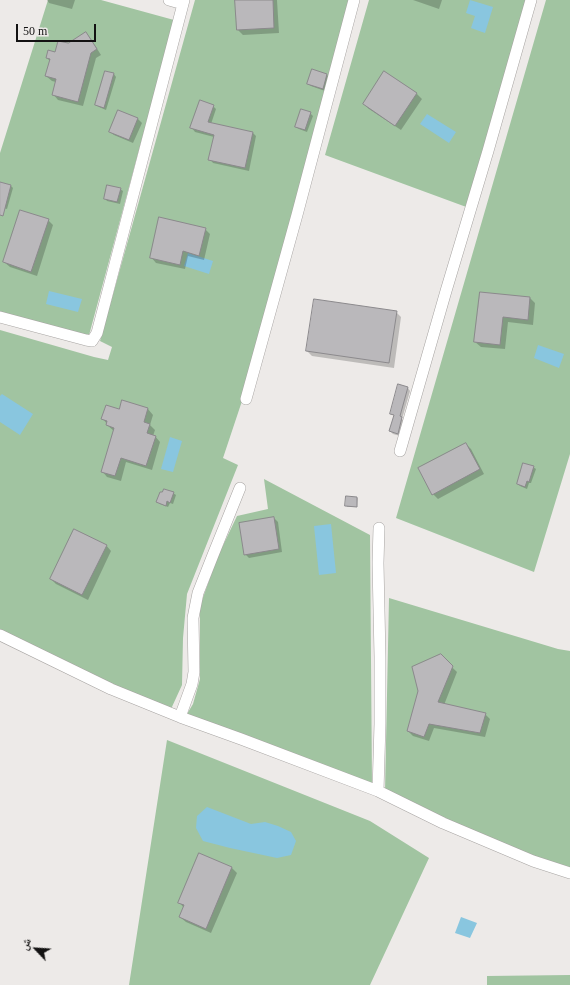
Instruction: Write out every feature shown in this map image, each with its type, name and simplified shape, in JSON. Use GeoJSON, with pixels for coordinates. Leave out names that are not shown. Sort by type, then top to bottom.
{"type":"FeatureCollection","features":[{"type":"Feature","properties":{"kind":"street"},"geometry":{"type":"LineString","coordinates":[[0,317],[86,340],[92,341],[94,339],[97,333],[183,2],[169,0]]}},
{"type":"Feature","properties":{"kind":"street"},"geometry":{"type":"LineString","coordinates":[[246,399],[354,0]]}},
{"type":"Feature","properties":{"kind":"street"},"geometry":{"type":"LineString","coordinates":[[400,451],[531,0]]}},
{"type":"Feature","properties":{"kind":"street"},"geometry":{"type":"LineString","coordinates":[[180,717],[192,684],[194,672],[194,618],[198,594],[240,488]]}},
{"type":"Feature","properties":{"kind":"street"},"geometry":{"type":"LineString","coordinates":[[378,791],[380,724],[379,528]]}},
{"type":"Feature","properties":{"kind":"street"},"geometry":{"type":"LineString","coordinates":[[0,635],[111,689],[180,717],[378,791],[443,823],[533,861],[570,873]]}},
{"type":"Feature","properties":{"kind":"green space"},"geometry":{"type":"Polygon","coordinates":[[[48,0],[101,0],[174,20],[88,339],[0,314],[0,153],[48,0]]]}},
{"type":"Feature","properties":{"kind":"green space"},"geometry":{"type":"Polygon","coordinates":[[[195,0],[352,0],[249,380],[223,458],[238,465],[187,594],[183,638],[182,685],[171,709],[76,669],[0,631],[0,330],[108,360],[112,347],[100,341],[195,0]]]}},
{"type":"Feature","properties":{"kind":"green space"},"geometry":{"type":"Polygon","coordinates":[[[369,0],[528,0],[469,208],[325,155],[369,0]]]}},
{"type":"Feature","properties":{"kind":"green space"},"geometry":{"type":"Polygon","coordinates":[[[546,0],[570,0],[570,454],[534,572],[396,518],[546,0]]]}},
{"type":"Feature","properties":{"kind":"green space"},"geometry":{"type":"Polygon","coordinates":[[[264,479],[370,535],[372,785],[187,714],[193,704],[200,679],[200,606],[217,558],[237,516],[268,509],[264,479]]]}},
{"type":"Feature","properties":{"kind":"green space"},"geometry":{"type":"Polygon","coordinates":[[[389,598],[558,649],[570,651],[570,869],[530,861],[385,792],[389,598]]]}},
{"type":"Feature","properties":{"kind":"green space"},"geometry":{"type":"Polygon","coordinates":[[[167,740],[370,821],[429,858],[370,985],[129,985],[167,740]]]}},
{"type":"Feature","properties":{"kind":"green space"},"geometry":{"type":"Polygon","coordinates":[[[570,975],[570,985],[487,985],[487,976],[570,975]]]}},
{"type":"Feature","properties":{"kind":"water"},"geometry":{"type":"Polygon","coordinates":[[[470,0],[493,7],[485,33],[471,28],[475,16],[466,13],[470,0]]]}},
{"type":"Feature","properties":{"kind":"water"},"geometry":{"type":"Polygon","coordinates":[[[427,114],[456,132],[449,143],[420,124],[427,114]]]}},
{"type":"Feature","properties":{"kind":"water"},"geometry":{"type":"Polygon","coordinates":[[[188,253],[213,261],[209,274],[184,266],[188,253]]]}},
{"type":"Feature","properties":{"kind":"water"},"geometry":{"type":"Polygon","coordinates":[[[49,291],[82,299],[78,312],[46,304],[49,291]]]}},
{"type":"Feature","properties":{"kind":"water"},"geometry":{"type":"Polygon","coordinates":[[[538,345],[564,354],[559,368],[534,358],[538,345]]]}},
{"type":"Feature","properties":{"kind":"water"},"geometry":{"type":"Polygon","coordinates":[[[2,394],[33,414],[20,435],[0,422],[0,396],[2,394]]]}},
{"type":"Feature","properties":{"kind":"water"},"geometry":{"type":"Polygon","coordinates":[[[170,437],[182,441],[173,472],[161,469],[170,437]]]}},
{"type":"Feature","properties":{"kind":"water"},"geometry":{"type":"Polygon","coordinates":[[[331,524],[336,573],[319,575],[314,526],[331,524]]]}},
{"type":"Feature","properties":{"kind":"water"},"geometry":{"type":"Polygon","coordinates":[[[207,807],[251,824],[265,822],[291,832],[296,841],[291,855],[277,858],[203,841],[196,828],[197,816],[207,807]]]}},
{"type":"Feature","properties":{"kind":"water"},"geometry":{"type":"Polygon","coordinates":[[[461,917],[477,923],[470,938],[455,933],[461,917]]]}},
{"type":"Feature","properties":{"kind":"building"},"geometry":{"type":"Polygon","coordinates":[[[235,0],[273,0],[274,28],[237,30],[235,0]]]}},
{"type":"Feature","properties":{"kind":"building"},"geometry":{"type":"Polygon","coordinates":[[[86,32],[97,49],[91,53],[78,102],[52,95],[56,79],[45,76],[50,59],[46,58],[48,50],[55,52],[58,41],[68,43],[86,32]]]}},
{"type":"Feature","properties":{"kind":"building"},"geometry":{"type":"Polygon","coordinates":[[[312,69],[327,74],[323,89],[307,84],[312,69]]]}},
{"type":"Feature","properties":{"kind":"building"},"geometry":{"type":"Polygon","coordinates":[[[105,71],[114,73],[104,108],[95,105],[105,71]]]}},
{"type":"Feature","properties":{"kind":"building"},"geometry":{"type":"Polygon","coordinates":[[[384,71],[417,93],[395,126],[363,104],[384,71]]]}},
{"type":"Feature","properties":{"kind":"building"},"geometry":{"type":"Polygon","coordinates":[[[200,100],[214,105],[208,122],[253,132],[245,168],[208,160],[214,135],[190,128],[200,100]]]}},
{"type":"Feature","properties":{"kind":"building"},"geometry":{"type":"Polygon","coordinates":[[[301,109],[311,112],[305,130],[295,127],[301,109]]]}},
{"type":"Feature","properties":{"kind":"building"},"geometry":{"type":"Polygon","coordinates":[[[118,110],[138,118],[129,140],[109,132],[118,110]]]}},
{"type":"Feature","properties":{"kind":"building"},"geometry":{"type":"Polygon","coordinates":[[[0,182],[11,185],[3,216],[0,215],[0,182]]]}},
{"type":"Feature","properties":{"kind":"building"},"geometry":{"type":"Polygon","coordinates":[[[107,185],[121,188],[117,202],[104,199],[107,185]]]}},
{"type":"Feature","properties":{"kind":"building"},"geometry":{"type":"Polygon","coordinates":[[[20,210],[49,219],[31,272],[3,262],[20,210]]]}},
{"type":"Feature","properties":{"kind":"building"},"geometry":{"type":"Polygon","coordinates":[[[159,217],[206,228],[199,256],[183,251],[180,265],[150,258],[159,217]]]}},
{"type":"Feature","properties":{"kind":"building"},"geometry":{"type":"Polygon","coordinates":[[[480,292],[530,297],[528,320],[503,317],[500,345],[474,342],[480,292]]]}},
{"type":"Feature","properties":{"kind":"building"},"geometry":{"type":"Polygon","coordinates":[[[314,299],[397,311],[389,363],[306,351],[314,299]]]}},
{"type":"Feature","properties":{"kind":"building"},"geometry":{"type":"Polygon","coordinates":[[[398,384],[408,387],[400,416],[402,417],[398,434],[389,431],[394,415],[390,414],[398,384]]]}},
{"type":"Feature","properties":{"kind":"building"},"geometry":{"type":"Polygon","coordinates":[[[122,400],[148,408],[144,422],[150,424],[147,433],[156,436],[146,466],[121,458],[115,476],[101,472],[114,428],[106,425],[107,421],[101,419],[106,405],[119,409],[122,400]]]}},
{"type":"Feature","properties":{"kind":"building"},"geometry":{"type":"Polygon","coordinates":[[[466,443],[480,469],[432,495],[418,468],[466,443]]]}},
{"type":"Feature","properties":{"kind":"building"},"geometry":{"type":"Polygon","coordinates":[[[523,463],[534,466],[529,482],[527,481],[525,487],[517,484],[523,463]]]}},
{"type":"Feature","properties":{"kind":"building"},"geometry":{"type":"Polygon","coordinates":[[[164,489],[174,492],[170,503],[167,501],[166,506],[156,502],[160,492],[164,489]]]}},
{"type":"Feature","properties":{"kind":"building"},"geometry":{"type":"Polygon","coordinates":[[[346,496],[357,497],[357,507],[345,506],[346,496]]]}},
{"type":"Feature","properties":{"kind":"building"},"geometry":{"type":"Polygon","coordinates":[[[274,517],[279,549],[244,555],[239,523],[274,517]]]}},
{"type":"Feature","properties":{"kind":"building"},"geometry":{"type":"Polygon","coordinates":[[[74,529],[107,545],[82,595],[50,579],[74,529]]]}},
{"type":"Feature","properties":{"kind":"building"},"geometry":{"type":"Polygon","coordinates":[[[441,654],[453,666],[438,702],[486,713],[480,733],[429,724],[424,737],[407,731],[418,691],[412,667],[441,654]]]}},
{"type":"Feature","properties":{"kind":"building"},"geometry":{"type":"Polygon","coordinates":[[[199,853],[232,867],[206,929],[179,917],[184,905],[178,903],[199,853]]]}}]}
